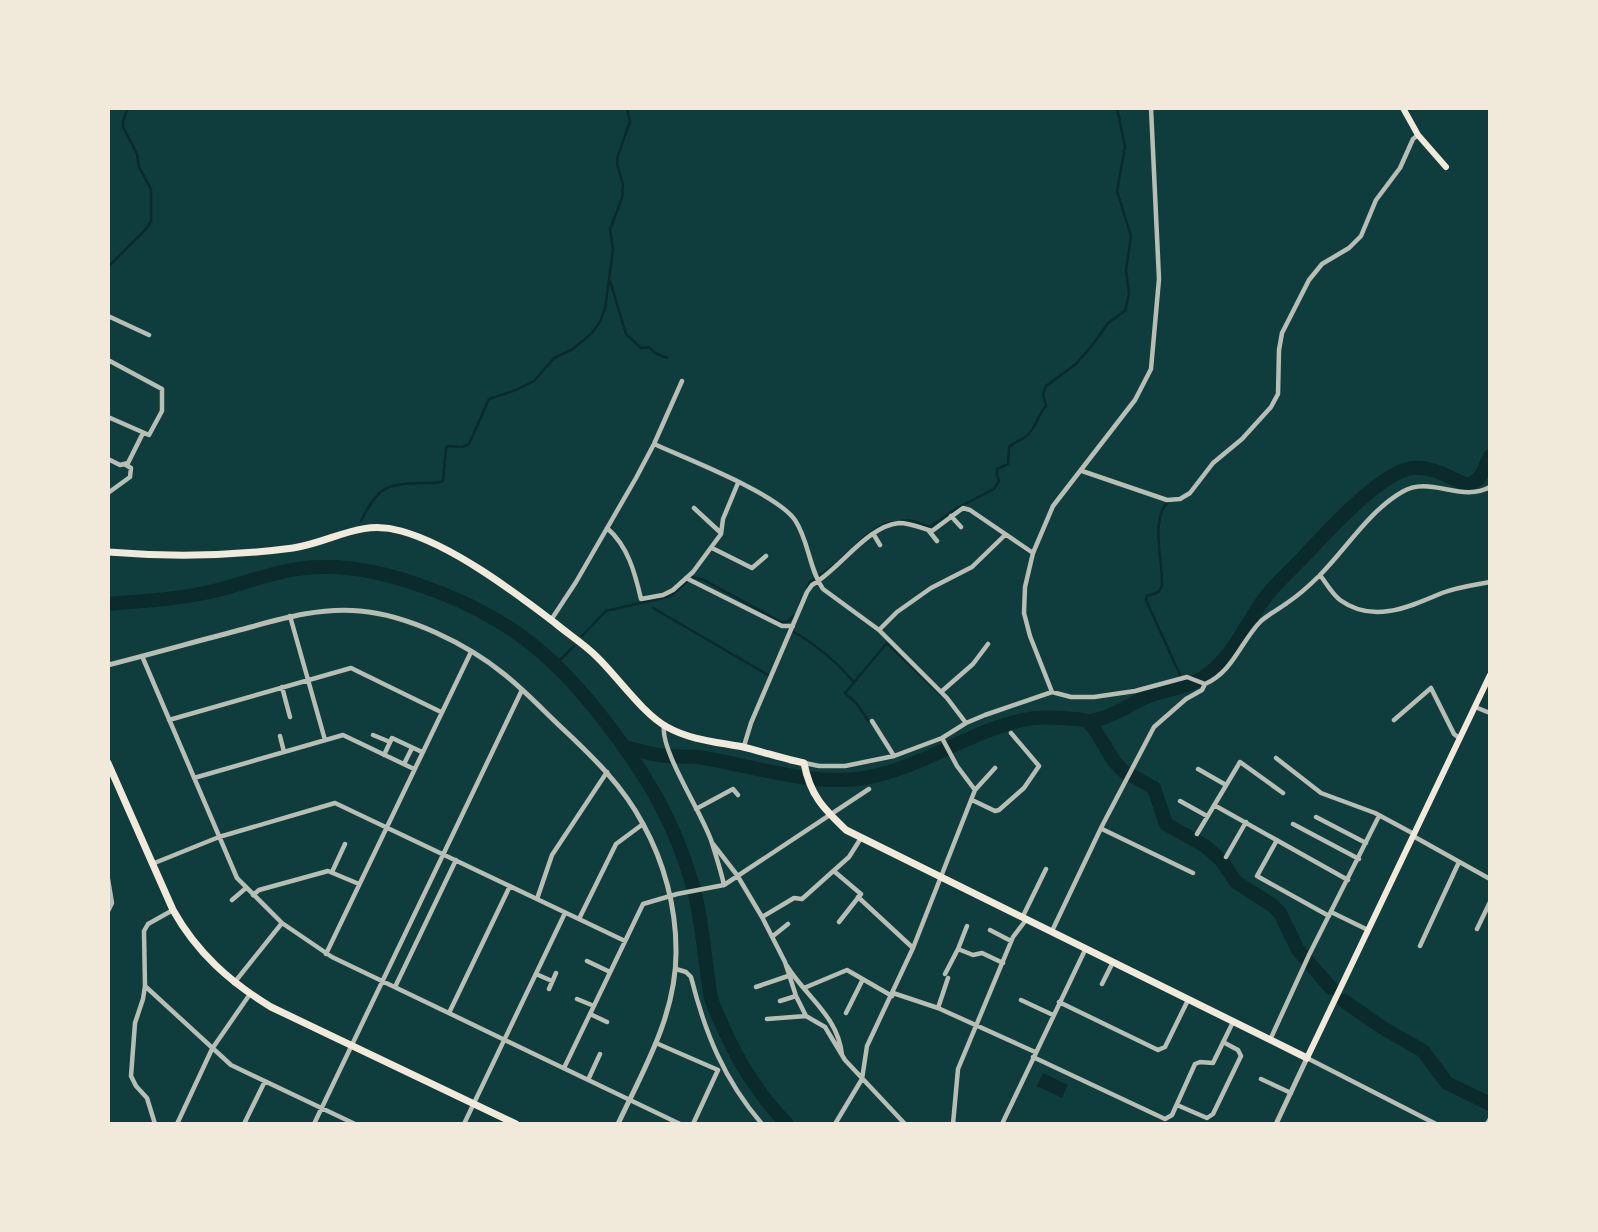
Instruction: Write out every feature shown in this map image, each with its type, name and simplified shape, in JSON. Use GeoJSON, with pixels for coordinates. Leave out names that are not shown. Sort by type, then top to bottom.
{"type":"FeatureCollection","features":[{"type":"Feature","properties":{"kind":"main road"},"geometry":{"type":"LineString","coordinates":[[1403,108],[1418,135],[1446,167]]}},
{"type":"Feature","properties":{"kind":"main road"},"geometry":{"type":"LineString","coordinates":[[108,552],[161,555],[237,553],[303,546],[362,528],[386,528],[413,535],[453,554],[522,596],[593,652],[664,726],[691,737],[744,747],[805,767],[808,785],[830,815],[846,830],[1307,1058],[1489,675]]}},
{"type":"Feature","properties":{"kind":"main road"},"geometry":{"type":"LineString","coordinates":[[108,763],[173,910],[199,949],[234,983],[271,1007],[516,1124]]}},
{"type":"Feature","properties":{"kind":"street"},"geometry":{"type":"LineString","coordinates":[[1052,692],[1024,613],[1025,587],[1033,553],[1053,506],[1135,400],[1150,369],[1159,279],[1151,108]]}},
{"type":"Feature","properties":{"kind":"street"},"geometry":{"type":"LineString","coordinates":[[1082,471],[1167,500],[1180,499],[1194,489],[1213,463],[1242,439],[1275,400],[1279,384],[1280,341],[1309,280],[1322,264],[1349,248],[1361,236],[1380,194],[1418,135]]}},
{"type":"Feature","properties":{"kind":"street"},"geometry":{"type":"LineString","coordinates":[[108,316],[149,335]]}},
{"type":"Feature","properties":{"kind":"street"},"geometry":{"type":"LineString","coordinates":[[108,360],[162,389],[162,411],[149,435],[108,417]]}},
{"type":"Feature","properties":{"kind":"street"},"geometry":{"type":"LineString","coordinates":[[551,620],[654,444],[682,381]]}},
{"type":"Feature","properties":{"kind":"street"},"geometry":{"type":"LineString","coordinates":[[126,465],[143,433]]}},
{"type":"Feature","properties":{"kind":"street"},"geometry":{"type":"LineString","coordinates":[[654,444],[774,501],[791,514],[805,537],[817,579],[830,595],[879,630],[941,692],[967,723]]}},
{"type":"Feature","properties":{"kind":"street"},"geometry":{"type":"LineString","coordinates":[[108,459],[131,468],[130,477],[108,494]]}},
{"type":"Feature","properties":{"kind":"street"},"geometry":{"type":"LineString","coordinates":[[607,528],[626,553],[641,599],[663,595],[688,579],[722,534],[723,519],[738,483]]}},
{"type":"Feature","properties":{"kind":"street"},"geometry":{"type":"LineString","coordinates":[[805,767],[845,766],[894,756],[942,738],[967,723],[1052,692],[1071,697],[1094,697],[1135,691],[1187,677],[1204,684],[1212,681],[1235,659],[1261,622],[1320,575],[1360,528],[1401,492],[1420,486],[1474,493],[1489,487]]}},
{"type":"Feature","properties":{"kind":"street"},"geometry":{"type":"LineString","coordinates":[[694,508],[722,534]]}},
{"type":"Feature","properties":{"kind":"street"},"geometry":{"type":"LineString","coordinates":[[744,747],[751,723],[807,592],[817,579],[874,535],[898,523],[932,531],[962,509],[970,510],[1033,553]]}},
{"type":"Feature","properties":{"kind":"street"},"geometry":{"type":"LineString","coordinates":[[951,516],[961,527]]}},
{"type":"Feature","properties":{"kind":"street"},"geometry":{"type":"LineString","coordinates":[[929,530],[937,541]]}},
{"type":"Feature","properties":{"kind":"street"},"geometry":{"type":"LineString","coordinates":[[874,535],[880,545]]}},
{"type":"Feature","properties":{"kind":"street"},"geometry":{"type":"LineString","coordinates":[[879,630],[897,612],[931,587],[972,567],[1005,535]]}},
{"type":"Feature","properties":{"kind":"street"},"geometry":{"type":"LineString","coordinates":[[712,548],[752,568],[766,556]]}},
{"type":"Feature","properties":{"kind":"street"},"geometry":{"type":"LineString","coordinates":[[1320,575],[1341,600],[1374,614],[1398,610],[1444,593],[1489,582]]}},
{"type":"Feature","properties":{"kind":"street"},"geometry":{"type":"LineString","coordinates":[[688,579],[782,626],[793,626]]}},
{"type":"Feature","properties":{"kind":"street"},"geometry":{"type":"LineString","coordinates":[[108,665],[290,616],[328,610],[361,611],[388,615],[423,627],[471,652],[522,690],[607,772],[627,797],[656,850],[673,895],[676,969],[668,1012],[618,1124]]}},
{"type":"Feature","properties":{"kind":"street"},"geometry":{"type":"LineString","coordinates":[[290,616],[325,740]]}},
{"type":"Feature","properties":{"kind":"street"},"geometry":{"type":"LineString","coordinates":[[941,692],[973,664],[988,644]]}},
{"type":"Feature","properties":{"kind":"street"},"geometry":{"type":"LineString","coordinates":[[326,954],[471,652]]}},
{"type":"Feature","properties":{"kind":"street"},"geometry":{"type":"LineString","coordinates":[[142,656],[237,878],[282,923],[326,954],[680,1124]]}},
{"type":"Feature","properties":{"kind":"street"},"geometry":{"type":"LineString","coordinates":[[169,720],[351,668],[441,712]]}},
{"type":"Feature","properties":{"kind":"street"},"geometry":{"type":"LineString","coordinates":[[1052,931],[1154,727],[1186,699],[1202,690],[1204,684]]}},
{"type":"Feature","properties":{"kind":"street"},"geometry":{"type":"LineString","coordinates":[[282,687],[290,717]]}},
{"type":"Feature","properties":{"kind":"street"},"geometry":{"type":"LineString","coordinates":[[1394,720],[1431,688],[1454,734],[1459,738]]}},
{"type":"Feature","properties":{"kind":"street"},"geometry":{"type":"LineString","coordinates":[[314,1124],[522,690]]}},
{"type":"Feature","properties":{"kind":"street"},"geometry":{"type":"LineString","coordinates":[[1474,707],[1489,713]]}},
{"type":"Feature","properties":{"kind":"street"},"geometry":{"type":"LineString","coordinates":[[872,721],[894,756]]}},
{"type":"Feature","properties":{"kind":"street"},"geometry":{"type":"LineString","coordinates":[[664,726],[664,737],[713,844],[762,917],[785,962],[836,1028],[842,1055]]}},
{"type":"Feature","properties":{"kind":"street"},"geometry":{"type":"LineString","coordinates":[[972,800],[995,811],[999,810],[1024,788],[1039,765],[1011,733]]}},
{"type":"Feature","properties":{"kind":"street"},"geometry":{"type":"LineString","coordinates":[[373,734],[390,742]]}},
{"type":"Feature","properties":{"kind":"street"},"geometry":{"type":"LineString","coordinates":[[280,736],[284,752]]}},
{"type":"Feature","properties":{"kind":"street"},"geometry":{"type":"LineString","coordinates":[[194,778],[343,736],[414,769]]}},
{"type":"Feature","properties":{"kind":"street"},"geometry":{"type":"LineString","coordinates":[[384,755],[392,738],[422,752]]}},
{"type":"Feature","properties":{"kind":"street"},"geometry":{"type":"LineString","coordinates":[[942,738],[951,757],[975,790]]}},
{"type":"Feature","properties":{"kind":"street"},"geometry":{"type":"LineString","coordinates":[[404,764],[412,748]]}},
{"type":"Feature","properties":{"kind":"street"},"geometry":{"type":"LineString","coordinates":[[1276,758],[1321,793],[1379,816],[1489,879]]}},
{"type":"Feature","properties":{"kind":"street"},"geometry":{"type":"LineString","coordinates":[[1197,834],[1240,762],[1283,793]]}},
{"type":"Feature","properties":{"kind":"street"},"geometry":{"type":"LineString","coordinates":[[835,1124],[862,1079],[867,1046],[912,948],[975,790],[995,768]]}},
{"type":"Feature","properties":{"kind":"street"},"geometry":{"type":"LineString","coordinates":[[1198,769],[1226,785]]}},
{"type":"Feature","properties":{"kind":"street"},"geometry":{"type":"LineString","coordinates":[[537,899],[552,855],[607,772]]}},
{"type":"Feature","properties":{"kind":"street"},"geometry":{"type":"LineString","coordinates":[[696,809],[727,791],[733,789],[738,795]]}},
{"type":"Feature","properties":{"kind":"street"},"geometry":{"type":"LineString","coordinates":[[564,1068],[643,904],[673,895],[722,886],[738,878],[869,789]]}},
{"type":"Feature","properties":{"kind":"street"},"geometry":{"type":"LineString","coordinates":[[1180,802],[1208,816]]}},
{"type":"Feature","properties":{"kind":"street"},"geometry":{"type":"LineString","coordinates":[[152,864],[219,836],[335,803],[625,941]]}},
{"type":"Feature","properties":{"kind":"street"},"geometry":{"type":"LineString","coordinates":[[1214,805],[1348,880]]}},
{"type":"Feature","properties":{"kind":"street"},"geometry":{"type":"LineString","coordinates":[[1270,1040],[1379,816]]}},
{"type":"Feature","properties":{"kind":"street"},"geometry":{"type":"LineString","coordinates":[[1316,817],[1366,843]]}},
{"type":"Feature","properties":{"kind":"street"},"geometry":{"type":"LineString","coordinates":[[1226,857],[1247,822]]}},
{"type":"Feature","properties":{"kind":"street"},"geometry":{"type":"LineString","coordinates":[[579,919],[616,844],[643,824]]}},
{"type":"Feature","properties":{"kind":"street"},"geometry":{"type":"LineString","coordinates":[[1293,824],[1359,859]]}},
{"type":"Feature","properties":{"kind":"street"},"geometry":{"type":"LineString","coordinates":[[1102,828],[1193,873]]}},
{"type":"Feature","properties":{"kind":"street"},"geometry":{"type":"LineString","coordinates":[[762,917],[794,898],[802,899],[825,877],[835,872],[855,850],[862,837]]}},
{"type":"Feature","properties":{"kind":"street"},"geometry":{"type":"LineString","coordinates":[[1277,840],[1257,876],[1330,914],[1368,930]]}},
{"type":"Feature","properties":{"kind":"street"},"geometry":{"type":"LineString","coordinates":[[332,872],[345,844]]}},
{"type":"Feature","properties":{"kind":"street"},"geometry":{"type":"LineString","coordinates":[[713,844],[722,886]]}},
{"type":"Feature","properties":{"kind":"street"},"geometry":{"type":"LineString","coordinates":[[395,987],[456,860]]}},
{"type":"Feature","properties":{"kind":"street"},"geometry":{"type":"LineString","coordinates":[[1420,946],[1459,862]]}},
{"type":"Feature","properties":{"kind":"street"},"geometry":{"type":"LineString","coordinates":[[953,1124],[958,1069],[1011,941],[1046,869]]}},
{"type":"Feature","properties":{"kind":"street"},"geometry":{"type":"LineString","coordinates":[[253,895],[259,890],[328,871],[359,884]]}},
{"type":"Feature","properties":{"kind":"street"},"geometry":{"type":"LineString","coordinates":[[835,872],[861,894],[839,922]]}},
{"type":"Feature","properties":{"kind":"street"},"geometry":{"type":"LineString","coordinates":[[108,878],[112,903],[108,911]]}},
{"type":"Feature","properties":{"kind":"street"},"geometry":{"type":"LineString","coordinates":[[449,1013],[510,886]]}},
{"type":"Feature","properties":{"kind":"street"},"geometry":{"type":"LineString","coordinates":[[232,900],[246,888]]}},
{"type":"Feature","properties":{"kind":"street"},"geometry":{"type":"LineString","coordinates":[[858,897],[912,948]]}},
{"type":"Feature","properties":{"kind":"street"},"geometry":{"type":"LineString","coordinates":[[1477,929],[1489,902]]}},
{"type":"Feature","properties":{"kind":"street"},"geometry":{"type":"LineString","coordinates":[[155,1124],[147,1098],[131,1076],[135,1023],[145,986],[144,931],[148,924],[173,910]]}},
{"type":"Feature","properties":{"kind":"street"},"geometry":{"type":"LineString","coordinates":[[464,1124],[565,912]]}},
{"type":"Feature","properties":{"kind":"street"},"geometry":{"type":"LineString","coordinates":[[234,983],[282,923]]}},
{"type":"Feature","properties":{"kind":"street"},"geometry":{"type":"LineString","coordinates":[[773,936],[788,924]]}},
{"type":"Feature","properties":{"kind":"street"},"geometry":{"type":"LineString","coordinates":[[938,1008],[947,976],[967,926]]}},
{"type":"Feature","properties":{"kind":"street"},"geometry":{"type":"LineString","coordinates":[[989,930],[1011,941]]}},
{"type":"Feature","properties":{"kind":"street"},"geometry":{"type":"LineString","coordinates":[[958,948],[973,955],[982,953],[1003,963]]}},
{"type":"Feature","properties":{"kind":"street"},"geometry":{"type":"LineString","coordinates":[[1002,1124],[1087,948]]}},
{"type":"Feature","properties":{"kind":"street"},"geometry":{"type":"LineString","coordinates":[[587,961],[610,972]]}},
{"type":"Feature","properties":{"kind":"street"},"geometry":{"type":"LineString","coordinates":[[1102,984],[1113,961]]}},
{"type":"Feature","properties":{"kind":"street"},"geometry":{"type":"LineString","coordinates":[[785,962],[788,976],[806,1016]]}},
{"type":"Feature","properties":{"kind":"street"},"geometry":{"type":"LineString","coordinates":[[676,969],[691,977],[720,1069],[762,1124]]}},
{"type":"Feature","properties":{"kind":"street"},"geometry":{"type":"LineString","coordinates":[[804,988],[812,982],[847,970],[860,976],[862,981],[892,994],[938,1008],[977,1026],[1165,1119],[1172,1115],[1195,1064],[1213,1063],[1233,1021]]}},
{"type":"Feature","properties":{"kind":"street"},"geometry":{"type":"LineString","coordinates":[[549,989],[556,973]]}},
{"type":"Feature","properties":{"kind":"street"},"geometry":{"type":"LineString","coordinates":[[536,974],[552,981]]}},
{"type":"Feature","properties":{"kind":"street"},"geometry":{"type":"LineString","coordinates":[[756,987],[788,976]]}},
{"type":"Feature","properties":{"kind":"street"},"geometry":{"type":"LineString","coordinates":[[846,1013],[862,981]]}},
{"type":"Feature","properties":{"kind":"street"},"geometry":{"type":"LineString","coordinates":[[145,986],[231,1065],[355,1124]]}},
{"type":"Feature","properties":{"kind":"street"},"geometry":{"type":"LineString","coordinates":[[177,1124],[212,1049],[250,994]]}},
{"type":"Feature","properties":{"kind":"street"},"geometry":{"type":"LineString","coordinates":[[780,1001],[796,996]]}},
{"type":"Feature","properties":{"kind":"street"},"geometry":{"type":"LineString","coordinates":[[577,999],[594,1006]]}},
{"type":"Feature","properties":{"kind":"street"},"geometry":{"type":"LineString","coordinates":[[1059,1002],[1158,1050],[1165,1047],[1188,999]]}},
{"type":"Feature","properties":{"kind":"street"},"geometry":{"type":"LineString","coordinates":[[1021,1000],[1053,1015]]}},
{"type":"Feature","properties":{"kind":"street"},"geometry":{"type":"LineString","coordinates":[[815,1019],[824,1011]]}},
{"type":"Feature","properties":{"kind":"street"},"geometry":{"type":"LineString","coordinates":[[590,1014],[607,1022]]}},
{"type":"Feature","properties":{"kind":"street"},"geometry":{"type":"LineString","coordinates":[[767,1018],[806,1016],[815,1019],[825,1027],[842,1055],[862,1079],[905,1124]]}},
{"type":"Feature","properties":{"kind":"street"},"geometry":{"type":"LineString","coordinates":[[1177,1105],[1207,1118],[1213,1114],[1241,1056],[1238,1050],[1223,1042]]}},
{"type":"Feature","properties":{"kind":"street"},"geometry":{"type":"LineString","coordinates":[[656,1043],[720,1069]]}},
{"type":"Feature","properties":{"kind":"street"},"geometry":{"type":"LineString","coordinates":[[588,1080],[600,1054]]}},
{"type":"Feature","properties":{"kind":"street"},"geometry":{"type":"LineString","coordinates":[[1276,1124],[1307,1058],[1436,1124]]}},
{"type":"Feature","properties":{"kind":"street"},"geometry":{"type":"LineString","coordinates":[[692,1124],[720,1069]]}},
{"type":"Feature","properties":{"kind":"street"},"geometry":{"type":"LineString","coordinates":[[1261,1079],[1291,1093]]}},
{"type":"Feature","properties":{"kind":"street"},"geometry":{"type":"LineString","coordinates":[[244,1124],[265,1081]]}},
{"type":"Feature","properties":{"kind":"water"},"geometry":{"type":"Polygon","coordinates":[[[1043,1073],[1068,1085],[1062,1098],[1037,1086],[1043,1073]]]}},
{"type":"Feature","properties":{"kind":"waterway"},"geometry":{"type":"LineString","coordinates":[[108,267],[151,221],[151,189],[123,127],[128,108]]}},
{"type":"Feature","properties":{"kind":"waterway"},"geometry":{"type":"LineString","coordinates":[[361,521],[372,502],[390,487],[443,481],[446,448],[469,444],[489,399],[534,381],[554,358],[573,349],[592,333],[600,322],[605,309],[613,250],[610,229],[622,198],[623,184],[617,164],[630,122],[627,108]]}},
{"type":"Feature","properties":{"kind":"waterway"},"geometry":{"type":"LineString","coordinates":[[900,521],[909,520],[930,527],[957,508],[994,489],[999,481],[997,469],[1008,464],[1009,447],[1029,434],[1046,406],[1043,394],[1046,386],[1076,364],[1108,323],[1125,311],[1129,294],[1126,270],[1131,236],[1117,191],[1125,147],[1117,108]]}},
{"type":"Feature","properties":{"kind":"waterway"},"geometry":{"type":"LineString","coordinates":[[610,281],[626,334],[641,348],[649,347],[667,358]]}},
{"type":"Feature","properties":{"kind":"waterway"},"geometry":{"type":"LineString","coordinates":[[625,747],[661,755],[698,757],[781,774],[844,780],[886,773],[983,733],[1023,720],[1049,718],[1091,721],[1105,717],[1151,695],[1197,681],[1214,669],[1230,651],[1274,586],[1342,517],[1386,479],[1400,472],[1420,468],[1441,473],[1467,485],[1479,477],[1490,456]]}},
{"type":"Feature","properties":{"kind":"waterway"},"geometry":{"type":"LineString","coordinates":[[1168,502],[1158,530],[1162,585],[1159,592],[1147,596],[1146,600],[1180,675]]}},
{"type":"Feature","properties":{"kind":"waterway"},"geometry":{"type":"LineString","coordinates":[[799,606],[810,582],[836,564],[868,534],[893,522]]}},
{"type":"Feature","properties":{"kind":"waterway"},"geometry":{"type":"LineString","coordinates":[[108,604],[201,594],[294,569],[349,568],[400,579],[456,599],[484,613],[532,644],[594,707],[627,751],[660,804],[678,842],[692,883],[699,911],[711,998],[743,1066],[767,1102],[787,1124]]}},
{"type":"Feature","properties":{"kind":"waterway"},"geometry":{"type":"LineString","coordinates":[[582,636],[606,611],[671,596],[692,577],[704,580],[781,622],[787,622],[795,615]]}},
{"type":"Feature","properties":{"kind":"waterway"},"geometry":{"type":"LineString","coordinates":[[653,608],[768,675]]}},
{"type":"Feature","properties":{"kind":"waterway"},"geometry":{"type":"LineString","coordinates":[[794,632],[826,654],[854,682]]}},
{"type":"Feature","properties":{"kind":"waterway"},"geometry":{"type":"LineString","coordinates":[[869,722],[857,704],[845,693],[887,643],[941,695]]}},
{"type":"Feature","properties":{"kind":"waterway"},"geometry":{"type":"LineString","coordinates":[[556,664],[574,646]]}},
{"type":"Feature","properties":{"kind":"waterway"},"geometry":{"type":"LineString","coordinates":[[1088,722],[1115,762],[1126,773]]}},
{"type":"Feature","properties":{"kind":"waterway"},"geometry":{"type":"LineString","coordinates":[[1131,775],[1154,788],[1166,824],[1205,846],[1221,860],[1236,882],[1280,913],[1298,950],[1331,988]]}},
{"type":"Feature","properties":{"kind":"waterway"},"geometry":{"type":"LineString","coordinates":[[1344,1001],[1423,1051],[1447,1083],[1490,1104]]}}]}
